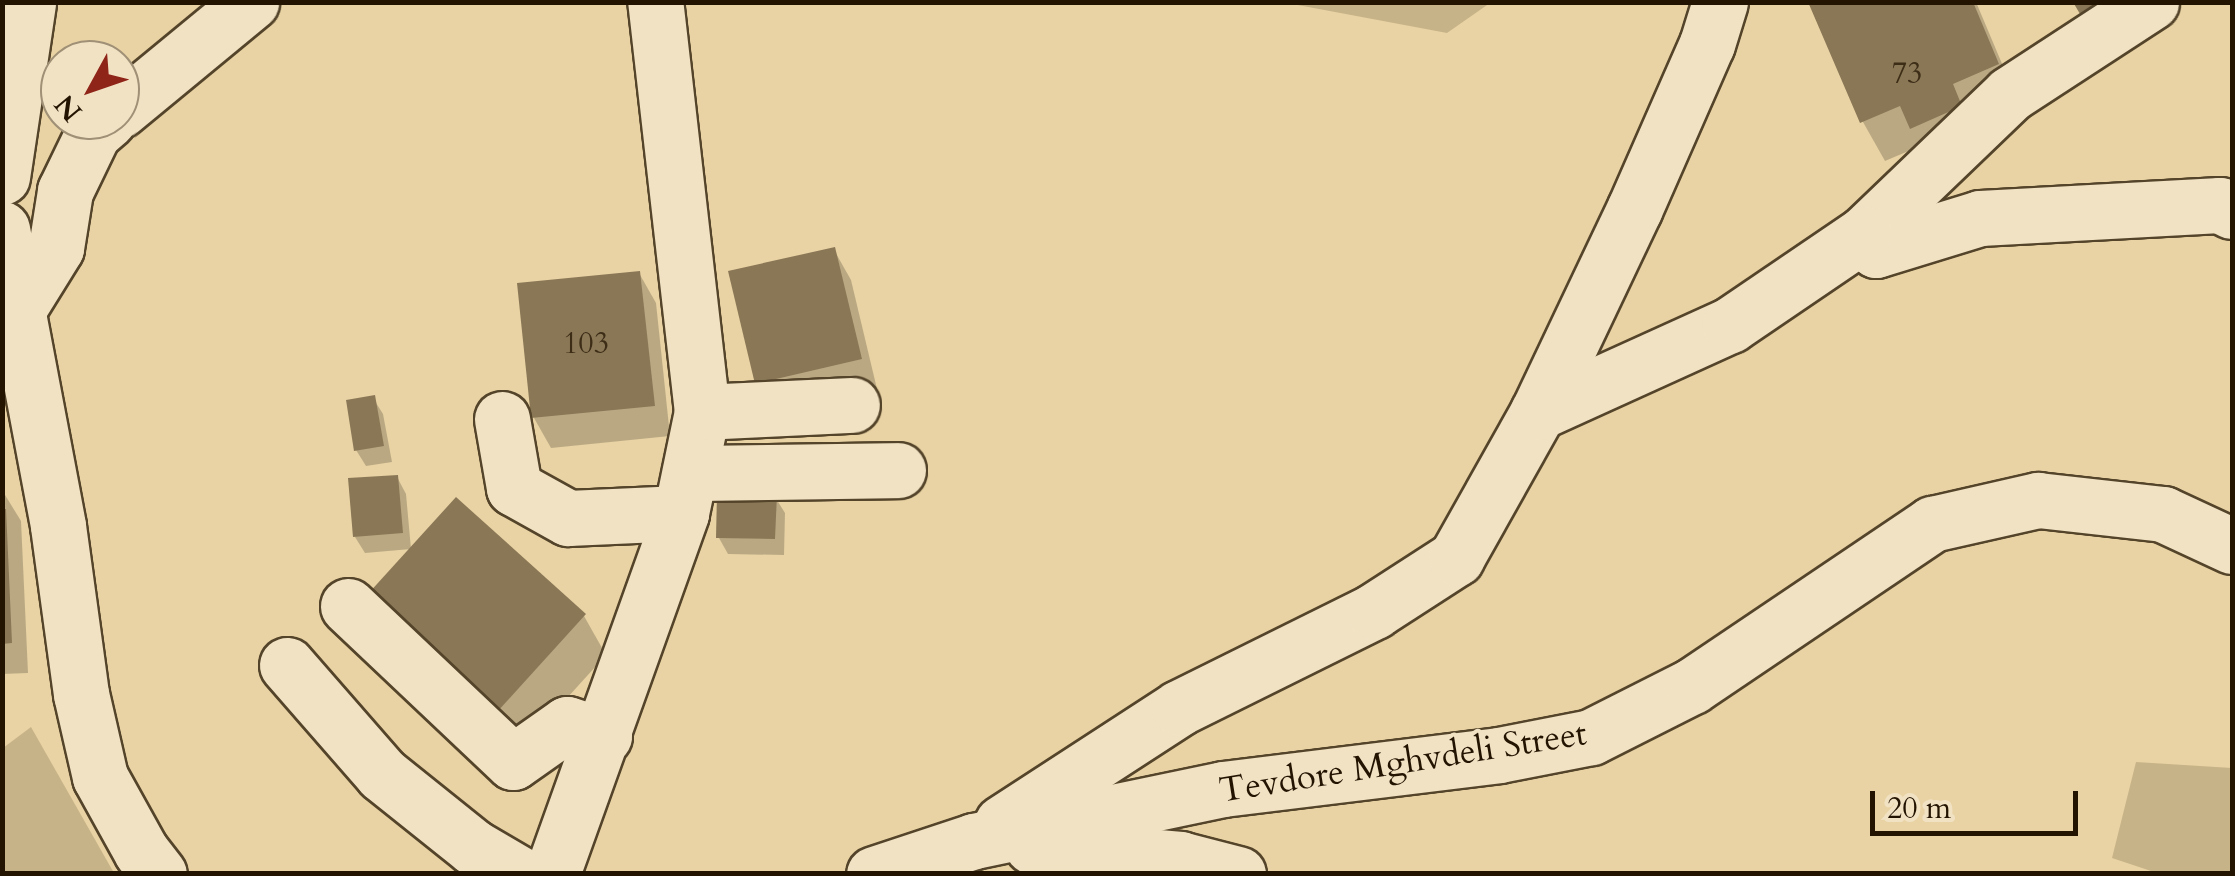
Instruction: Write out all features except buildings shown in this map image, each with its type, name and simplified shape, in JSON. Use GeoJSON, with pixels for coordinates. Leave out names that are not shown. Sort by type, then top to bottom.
{"type":"FeatureCollection","features":[{"type":"Feature","properties":{"kind":"street"},"geometry":{"type":"LineString","coordinates":[[2,177],[6,129],[28,2]]}},
{"type":"Feature","properties":{"kind":"street"},"geometry":{"type":"LineString","coordinates":[[140,94],[251,2]]}},
{"type":"Feature","properties":{"kind":"street"},"geometry":{"type":"LineString","coordinates":[[552,874],[604,736],[686,493],[702,412],[654,2]]}},
{"type":"Feature","properties":{"kind":"street"},"geometry":{"type":"LineString","coordinates":[[974,841],[1179,708],[1374,611],[1456,558],[1538,412],[1707,44],[1720,2]]}},
{"type":"Feature","properties":{"kind":"street"},"geometry":{"type":"LineString","coordinates":[[1538,412],[1730,326],[1864,234],[2010,94],[2151,2]]}},
{"type":"Feature","properties":{"kind":"street"},"geometry":{"type":"LineString","coordinates":[[15,314],[56,248],[65,191],[90,140]]}},
{"type":"Feature","properties":{"kind":"street"},"geometry":{"type":"LineString","coordinates":[[1864,234],[1876,250],[1980,218],[2220,205],[2232,211]]}},
{"type":"Feature","properties":{"kind":"street"},"geometry":{"type":"LineString","coordinates":[[2,229],[15,314],[42,440],[82,694],[100,777],[141,851],[159,874]]}},
{"type":"Feature","properties":{"kind":"street"},"geometry":{"type":"LineString","coordinates":[[702,412],[852,405]]}},
{"type":"Feature","properties":{"kind":"street"},"geometry":{"type":"LineString","coordinates":[[502,419],[514,488],[568,518],[686,493],[898,470]]}},
{"type":"Feature","properties":{"kind":"street","name":"Tevdore Mghvdeli Street"},"geometry":{"type":"LineString","coordinates":[[874,874],[974,841],[1222,789],[1499,755],[1591,737],[1692,686],[1932,524],[2038,500],[2163,514],[2232,546]]}},
{"type":"Feature","properties":{"kind":"street"},"geometry":{"type":"LineString","coordinates":[[348,606],[513,762],[567,724],[604,736]]}},
{"type":"Feature","properties":{"kind":"street"},"geometry":{"type":"LineString","coordinates":[[287,665],[382,774],[472,846],[519,874]]}},
{"type":"Feature","properties":{"kind":"street"},"geometry":{"type":"LineString","coordinates":[[974,841],[1180,858],[1238,874]]}},
{"type":"Feature","properties":{"kind":"shaded area"},"geometry":{"type":"Polygon","coordinates":[[[1490,2],[1447,33],[1287,3],[1490,2]]]}},
{"type":"Feature","properties":{"kind":"shaded area"},"geometry":{"type":"Polygon","coordinates":[[[31,727],[114,873],[3,873],[3,748],[31,727]]]}},
{"type":"Feature","properties":{"kind":"shaded area"},"geometry":{"type":"Polygon","coordinates":[[[2136,762],[2232,768],[2232,873],[2157,873],[2112,858],[2136,762]]]}}]}
